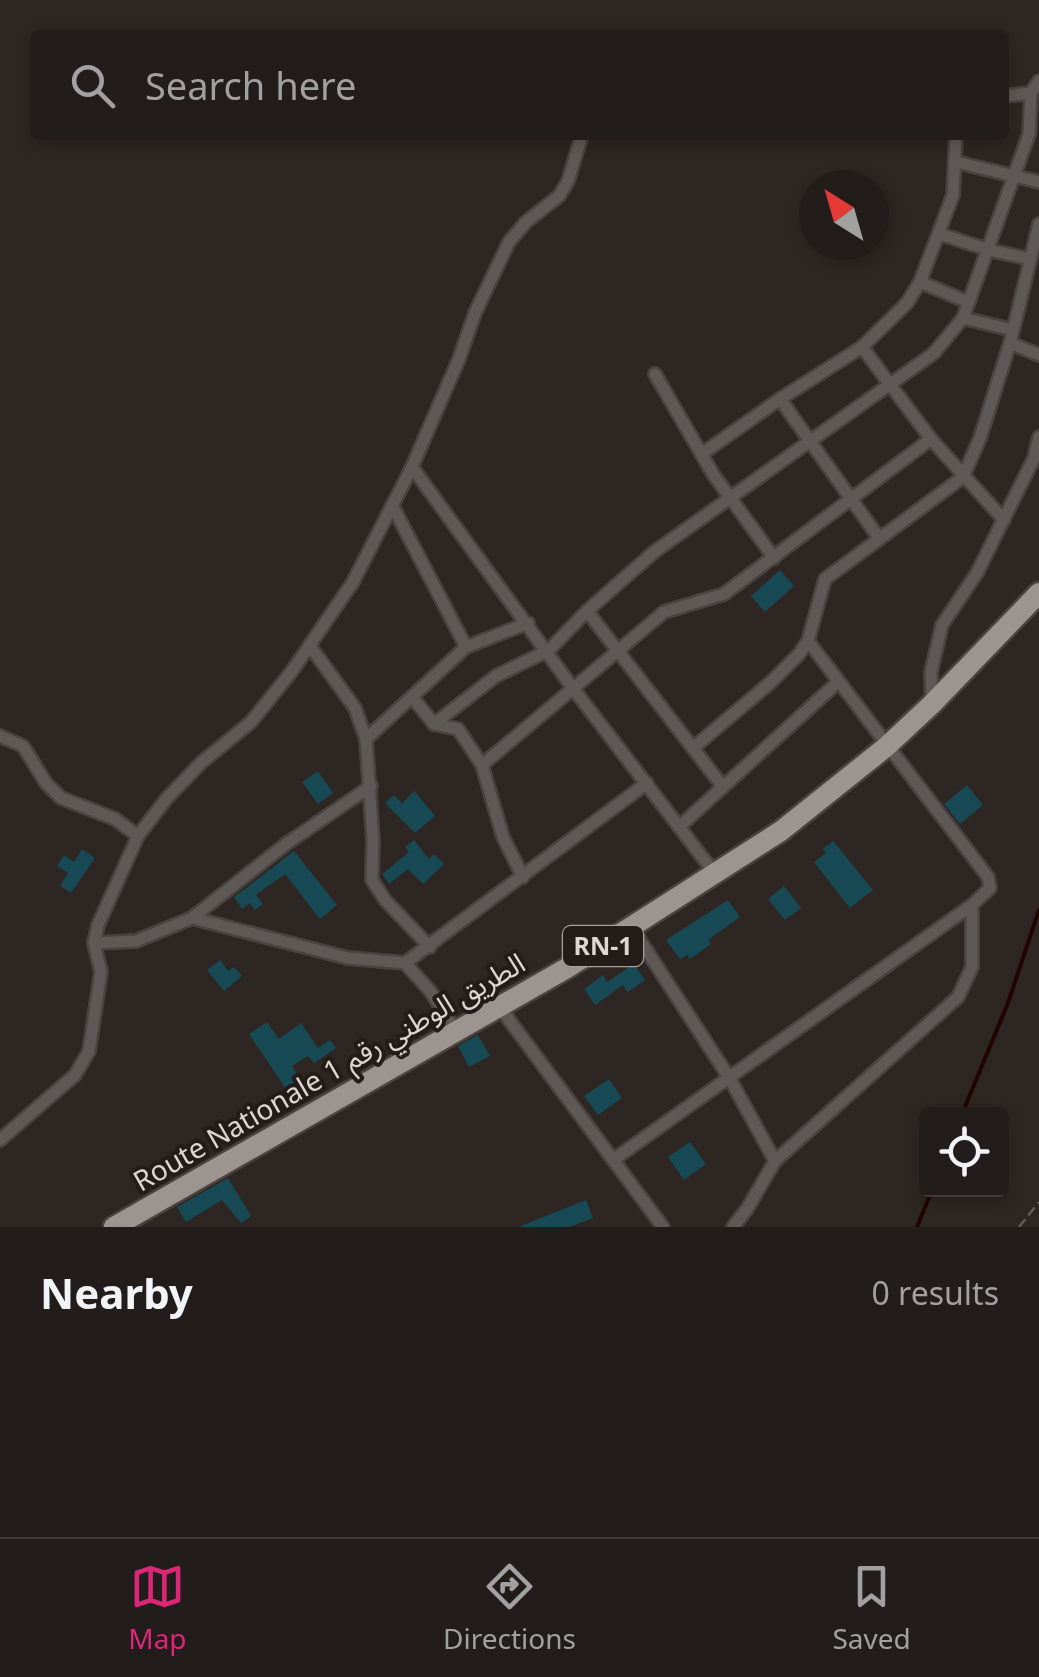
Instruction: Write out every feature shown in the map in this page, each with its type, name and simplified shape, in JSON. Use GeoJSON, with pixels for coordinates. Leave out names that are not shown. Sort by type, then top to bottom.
{"type":"FeatureCollection","features":[{"type":"Feature","properties":{"kind":"highway","name":"Route Nationale الطريق الوطني رقم 1"},"geometry":{"type":"LineString","coordinates":[[114,1227],[347,1095],[716,875],[780,831],[886,747],[1039,593]]}},
{"type":"Feature","properties":{"kind":"street"},"geometry":{"type":"LineString","coordinates":[[434,724],[496,676],[548,650],[586,610],[654,552],[934,353],[963,318],[1028,134],[1031,93],[1039,81]]}},
{"type":"Feature","properties":{"kind":"street"},"geometry":{"type":"LineString","coordinates":[[1009,95],[1031,93]]}},
{"type":"Feature","properties":{"kind":"street"},"geometry":{"type":"LineString","coordinates":[[0,1140],[74,1075],[89,1050],[101,972],[94,942],[110,891],[138,836],[190,774],[251,722],[353,582],[412,467],[475,313],[509,242],[526,222],[559,196],[568,181],[580,140]]}},
{"type":"Feature","properties":{"kind":"street"},"geometry":{"type":"LineString","coordinates":[[704,453],[780,398],[862,348],[894,319],[920,282],[940,234],[953,195],[956,140]]}},
{"type":"Feature","properties":{"kind":"street"},"geometry":{"type":"LineString","coordinates":[[956,162],[1039,182]]}},
{"type":"Feature","properties":{"kind":"street"},"geometry":{"type":"LineString","coordinates":[[693,748],[770,683],[808,641],[825,579],[963,476],[980,438],[1010,344],[1039,224]]}},
{"type":"Feature","properties":{"kind":"street"},"geometry":{"type":"LineString","coordinates":[[940,234],[988,250],[1030,258]]}},
{"type":"Feature","properties":{"kind":"street"},"geometry":{"type":"LineString","coordinates":[[920,282],[968,302]]}},
{"type":"Feature","properties":{"kind":"street"},"geometry":{"type":"LineString","coordinates":[[963,318],[1013,330]]}},
{"type":"Feature","properties":{"kind":"street"},"geometry":{"type":"LineString","coordinates":[[1010,344],[1039,356]]}},
{"type":"Feature","properties":{"kind":"street"},"geometry":{"type":"LineString","coordinates":[[862,348],[932,439],[1004,520]]}},
{"type":"Feature","properties":{"kind":"street"},"geometry":{"type":"LineString","coordinates":[[655,374],[729,498],[774,558]]}},
{"type":"Feature","properties":{"kind":"street"},"geometry":{"type":"LineString","coordinates":[[780,398],[879,538]]}},
{"type":"Feature","properties":{"kind":"street"},"geometry":{"type":"LineString","coordinates":[[932,704],[934,652],[942,625],[1004,520],[1034,458],[1039,437]]}},
{"type":"Feature","properties":{"kind":"street"},"geometry":{"type":"LineString","coordinates":[[482,764],[664,612],[724,594],[932,439]]}},
{"type":"Feature","properties":{"kind":"street"},"geometry":{"type":"LineString","coordinates":[[412,467],[572,687],[716,875]]}},
{"type":"Feature","properties":{"kind":"street"},"geometry":{"type":"LineString","coordinates":[[392,504],[466,647]]}},
{"type":"Feature","properties":{"kind":"street"},"geometry":{"type":"LineString","coordinates":[[586,610],[723,787]]}},
{"type":"Feature","properties":{"kind":"street"},"geometry":{"type":"LineString","coordinates":[[366,739],[466,647],[528,622]]}},
{"type":"Feature","properties":{"kind":"street"},"geometry":{"type":"LineString","coordinates":[[614,1160],[972,905],[990,888],[988,877],[808,641]]}},
{"type":"Feature","properties":{"kind":"street"},"geometry":{"type":"LineString","coordinates":[[310,646],[354,708],[366,739],[372,880],[385,900],[430,947]]}},
{"type":"Feature","properties":{"kind":"street"},"geometry":{"type":"LineString","coordinates":[[679,827],[838,682]]}},
{"type":"Feature","properties":{"kind":"street"},"geometry":{"type":"LineString","coordinates":[[413,698],[434,724],[458,728],[482,764],[503,838],[522,877]]}},
{"type":"Feature","properties":{"kind":"street"},"geometry":{"type":"LineString","coordinates":[[0,736],[23,746],[60,798],[115,819],[138,836]]}},
{"type":"Feature","properties":{"kind":"street"},"geometry":{"type":"LineString","coordinates":[[192,918],[348,958],[405,964],[647,783]]}},
{"type":"Feature","properties":{"kind":"street"},"geometry":{"type":"LineString","coordinates":[[94,942],[136,941],[192,918],[286,844],[371,786]]}},
{"type":"Feature","properties":{"kind":"street"},"geometry":{"type":"LineString","coordinates":[[733,1227],[748,1209],[774,1161],[958,997],[972,967],[972,905]]}},
{"type":"Feature","properties":{"kind":"street"},"geometry":{"type":"LineString","coordinates":[[632,928],[730,1079],[774,1161]]}},
{"type":"Feature","properties":{"kind":"street"},"geometry":{"type":"LineString","coordinates":[[405,964],[431,992],[455,1030]]}},
{"type":"Feature","properties":{"kind":"street"},"geometry":{"type":"LineString","coordinates":[[498,1005],[663,1227]]}},
{"type":"Feature","properties":{"kind":"path"},"geometry":{"type":"LineString","coordinates":[[1019,1227],[1039,1202]]}},
{"type":"Feature","properties":{"kind":"building"},"geometry":{"type":"Polygon","coordinates":[[[780,570],[794,586],[765,612],[751,596],[780,570]]]}},
{"type":"Feature","properties":{"kind":"building"},"geometry":{"type":"Polygon","coordinates":[[[318,771],[333,793],[318,804],[302,782],[318,771]]]}},
{"type":"Feature","properties":{"kind":"building"},"geometry":{"type":"Polygon","coordinates":[[[967,785],[983,805],[960,824],[944,804],[967,785]]]}},
{"type":"Feature","properties":{"kind":"building"},"geometry":{"type":"Polygon","coordinates":[[[414,791],[435,816],[415,833],[385,803],[394,795],[402,804],[414,791]]]}},
{"type":"Feature","properties":{"kind":"building"},"geometry":{"type":"Polygon","coordinates":[[[414,840],[429,859],[434,854],[444,864],[423,884],[408,869],[389,884],[382,874],[409,852],[405,847],[414,840]]]}},
{"type":"Feature","properties":{"kind":"building"},"geometry":{"type":"Polygon","coordinates":[[[833,841],[873,890],[850,908],[814,862],[833,841]]]}},
{"type":"Feature","properties":{"kind":"building"},"geometry":{"type":"Polygon","coordinates":[[[82,849],[95,858],[71,893],[60,886],[68,873],[57,866],[64,855],[74,862],[82,849]]]}},
{"type":"Feature","properties":{"kind":"building"},"geometry":{"type":"Polygon","coordinates":[[[294,851],[337,905],[320,919],[285,874],[256,895],[263,904],[255,910],[250,903],[242,909],[234,897],[294,851]]]}},
{"type":"Feature","properties":{"kind":"building"},"geometry":{"type":"Polygon","coordinates":[[[784,886],[801,908],[785,920],[768,899],[784,886]]]}},
{"type":"Feature","properties":{"kind":"building"},"geometry":{"type":"Polygon","coordinates":[[[728,900],[740,917],[690,959],[687,955],[680,959],[666,940],[728,900]]]}},
{"type":"Feature","properties":{"kind":"building"},"geometry":{"type":"Polygon","coordinates":[[[220,960],[228,971],[234,967],[242,976],[224,991],[207,970],[220,960]]]}},
{"type":"Feature","properties":{"kind":"building"},"geometry":{"type":"Polygon","coordinates":[[[634,964],[645,980],[628,992],[623,985],[595,1005],[584,989],[603,975],[607,982],[634,964]]]}},
{"type":"Feature","properties":{"kind":"building"},"geometry":{"type":"Polygon","coordinates":[[[267,1022],[279,1039],[301,1023],[318,1048],[330,1040],[336,1048],[314,1063],[308,1056],[292,1066],[306,1087],[272,1112],[266,1103],[286,1089],[249,1034],[267,1022]]]}},
{"type":"Feature","properties":{"kind":"building"},"geometry":{"type":"Polygon","coordinates":[[[478,1035],[490,1056],[469,1067],[458,1046],[478,1035]]]}},
{"type":"Feature","properties":{"kind":"building"},"geometry":{"type":"Polygon","coordinates":[[[609,1079],[622,1098],[598,1115],[584,1096],[609,1079]]]}},
{"type":"Feature","properties":{"kind":"building"},"geometry":{"type":"Polygon","coordinates":[[[690,1142],[706,1164],[684,1180],[668,1157],[690,1142]]]}},
{"type":"Feature","properties":{"kind":"building"},"geometry":{"type":"Polygon","coordinates":[[[228,1178],[251,1216],[241,1223],[222,1200],[186,1222],[177,1207],[228,1178]]]}},
{"type":"Feature","properties":{"kind":"building"},"geometry":{"type":"Polygon","coordinates":[[[586,1200],[593,1218],[569,1227],[518,1227],[586,1200]]]}},
{"type":"Feature","properties":{"kind":"waterway"},"geometry":{"type":"LineString","coordinates":[[965,1107],[1008,1003],[1039,910]]}},
{"type":"Feature","properties":{"kind":"waterway"},"geometry":{"type":"LineString","coordinates":[[917,1227],[929,1197]]}}]}
